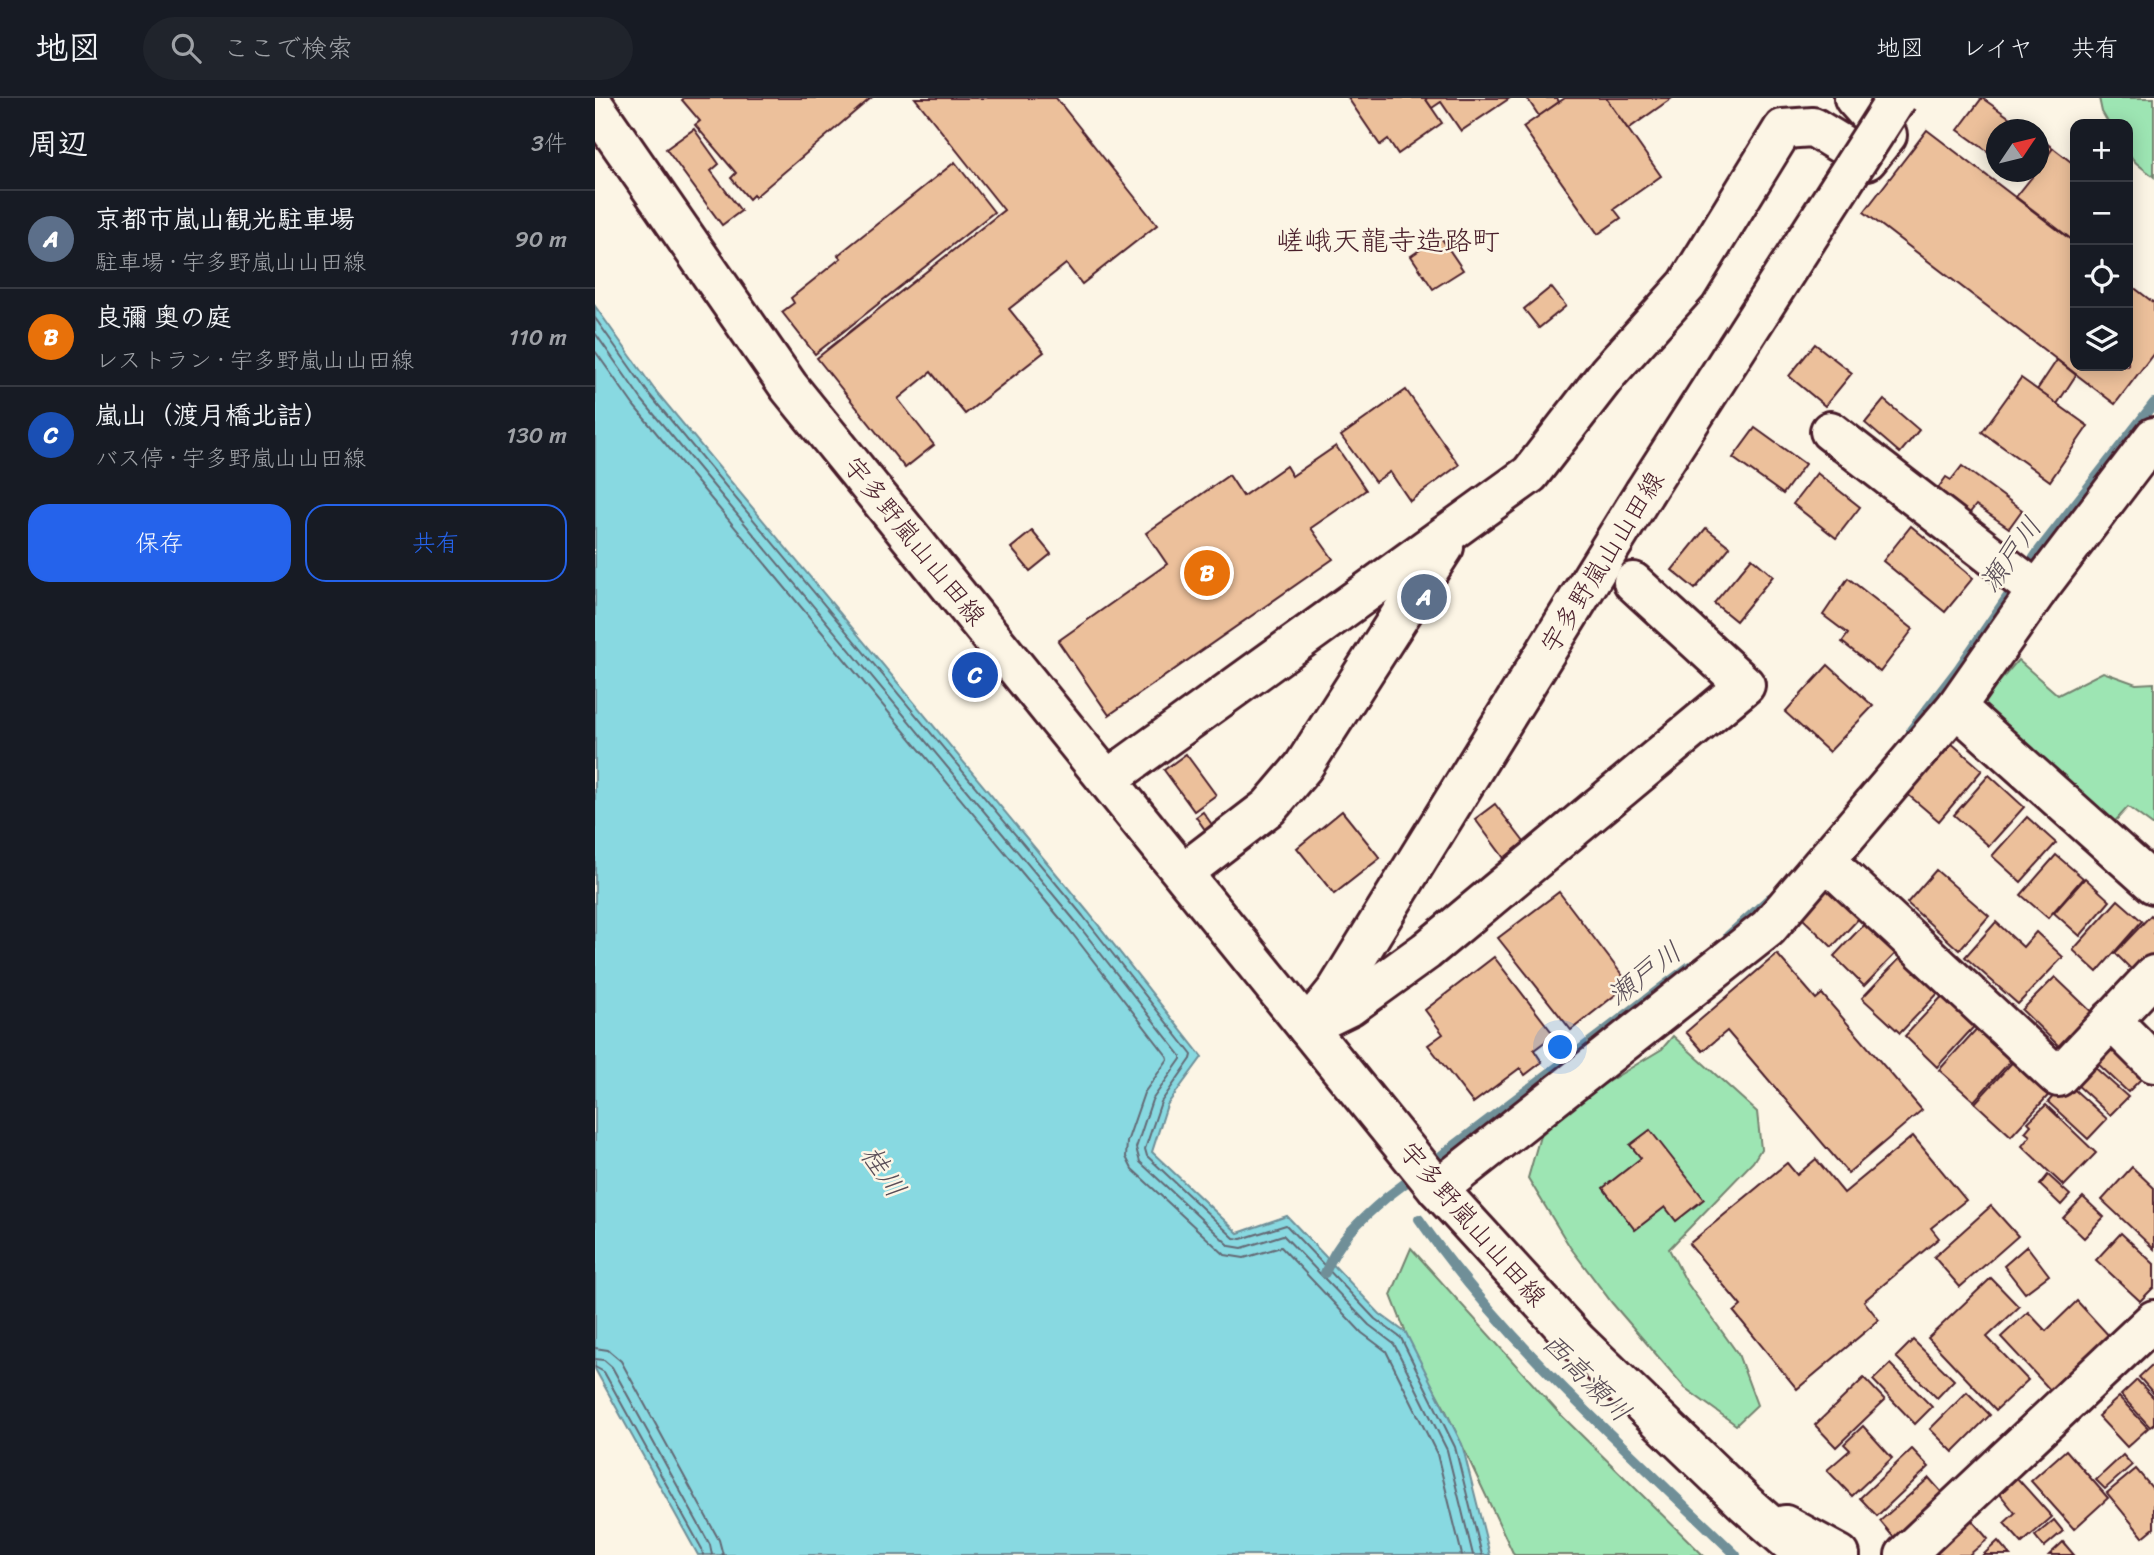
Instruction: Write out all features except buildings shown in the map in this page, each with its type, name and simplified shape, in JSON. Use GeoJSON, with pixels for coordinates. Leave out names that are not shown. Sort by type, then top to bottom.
{"type":"FeatureCollection","features":[{"type":"Feature","properties":{"kind":"main road"},"geometry":{"type":"LineString","coordinates":[[1108,779],[1530,474],[1608,373],[1688,285],[1783,129],[1813,127],[1867,160],[1887,135],[1854,98]]}},
{"type":"Feature","properties":{"kind":"main road","name":"宇多野嵐山山田線"},"geometry":{"type":"LineString","coordinates":[[1307,1027],[1337,990],[1644,493],[1898,98]]}},
{"type":"Feature","properties":{"kind":"main road","name":"宇多野嵐山山田線"},"geometry":{"type":"LineString","coordinates":[[595,107],[789,387],[1439,1189],[1578,1342],[1746,1504],[1804,1555]]}},
{"type":"Feature","properties":{"kind":"main road"},"geometry":{"type":"LineString","coordinates":[[1830,431],[2025,582]]}},
{"type":"Feature","properties":{"kind":"main road"},"geometry":{"type":"LineString","coordinates":[[1439,1189],[1768,928],[1827,862],[1861,817],[1956,707],[2025,582],[2154,437]]}},
{"type":"Feature","properties":{"kind":"main road"},"geometry":{"type":"LineString","coordinates":[[1183,873],[1269,807],[1303,767],[1456,527]]}},
{"type":"Feature","properties":{"kind":"main road"},"geometry":{"type":"LineString","coordinates":[[1307,1027],[1350,1006],[1426,951],[1745,685],[1633,582]]}},
{"type":"Feature","properties":{"kind":"main road"},"geometry":{"type":"LineString","coordinates":[[1956,707],[2154,884]]}},
{"type":"Feature","properties":{"kind":"main road"},"geometry":{"type":"LineString","coordinates":[[1827,862],[2058,1077],[2154,975]]}},
{"type":"Feature","properties":{"kind":"main road"},"geometry":{"type":"LineString","coordinates":[[2111,1020],[2154,1063]]}},
{"type":"Feature","properties":{"kind":"main road"},"geometry":{"type":"LineString","coordinates":[[1905,1555],[2154,1320]]}},
{"type":"Feature","properties":{"kind":"main road"},"geometry":{"type":"LineString","coordinates":[[1746,1504],[1840,1555]]}},
{"type":"Feature","properties":{"kind":"green space"},"geometry":{"type":"Polygon","coordinates":[[[2099,98],[2154,98],[2154,177],[2133,160],[2133,119],[2106,119],[2099,98]]]}},
{"type":"Feature","properties":{"kind":"green space"},"geometry":{"type":"Polygon","coordinates":[[[2018,660],[2058,695],[2103,672],[2136,684],[2154,683],[2154,826],[2128,807],[2107,830],[1971,715],[2018,660]]]}},
{"type":"Feature","properties":{"kind":"green space"},"geometry":{"type":"Polygon","coordinates":[[[1673,1036],[1757,1112],[1761,1149],[1753,1162],[1669,1249],[1687,1283],[1738,1354],[1757,1405],[1736,1425],[1685,1388],[1612,1303],[1570,1247],[1528,1178],[1540,1136],[1586,1095],[1662,1049],[1673,1036]]]}},
{"type":"Feature","properties":{"kind":"green space"},"geometry":{"type":"Polygon","coordinates":[[[1411,1248],[1558,1412],[1703,1555],[1514,1555],[1445,1409],[1413,1351],[1391,1295],[1411,1248]]]}},
{"type":"Feature","properties":{"kind":"water","name":"桂川"},"geometry":{"type":"Polygon","coordinates":[[[595,306],[654,389],[1088,912],[1202,1057],[1167,1105],[1152,1152],[1238,1233],[1287,1216],[1380,1314],[1406,1333],[1462,1444],[1490,1555],[698,1555],[595,1369],[595,306]]]}},
{"type":"Feature","properties":{"kind":"waterway","name":"瀬戸川"},"geometry":{"type":"LineString","coordinates":[[1911,730],[1958,669],[2040,549],[2154,403]]}},
{"type":"Feature","properties":{"kind":"waterway","name":"瀬戸川"},"geometry":{"type":"LineString","coordinates":[[1728,936],[1770,898]]}},
{"type":"Feature","properties":{"kind":"waterway","name":"瀬戸川"},"geometry":{"type":"LineString","coordinates":[[1325,1273],[1343,1240],[1387,1197],[1690,966]]}},
{"type":"Feature","properties":{"kind":"waterway","name":"西高瀬川"},"geometry":{"type":"LineString","coordinates":[[1419,1219],[1490,1310],[1529,1352],[1736,1555]]}},
{"type":"Feature","properties":{"kind":"place","name":"良彌 奥の庭"},"geometry":{"type":"Point","coordinates":[1207,573]}},
{"type":"Feature","properties":{"kind":"place","name":"京都市嵐山観光駐車場"},"geometry":{"type":"Point","coordinates":[1424,597]}},
{"type":"Feature","properties":{"kind":"place","name":"嵐山（渡月橋北詰）"},"geometry":{"type":"Point","coordinates":[975,675]}},
{"type":"Feature","properties":{"kind":"district","name":"嵯峨天龍寺造路町"},"geometry":{"type":"Point","coordinates":[1388,240]}}]}
